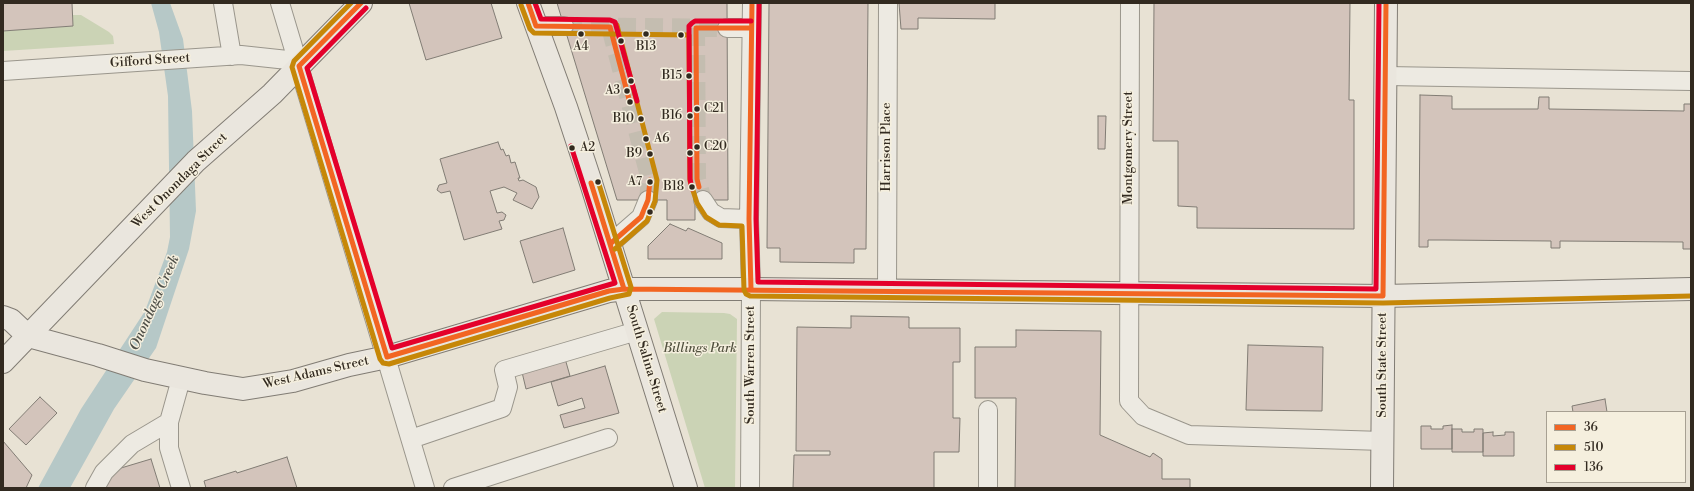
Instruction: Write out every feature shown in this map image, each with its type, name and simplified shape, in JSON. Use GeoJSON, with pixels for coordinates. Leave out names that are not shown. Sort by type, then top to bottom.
{"type":"FeatureCollection","features":[{"type":"Feature","properties":{"kind":"main road","name":"West Onondaga Street"},"geometry":{"type":"LineString","coordinates":[[3,362],[196,161],[272,94],[298,63],[361,3]]}},
{"type":"Feature","properties":{"kind":"main road","name":"South Salina Street"},"geometry":{"type":"LineString","coordinates":[[528,3],[566,107],[686,488]]}},
{"type":"Feature","properties":{"kind":"main road","name":"South State Street"},"geometry":{"type":"LineString","coordinates":[[1382,488],[1386,3]]}},
{"type":"Feature","properties":{"kind":"main road","name":"West Adams Street"},"geometry":{"type":"LineString","coordinates":[[28,336],[98,355],[145,370],[243,389],[293,381],[349,365],[387,357],[609,291],[624,289],[887,290],[1383,296],[1691,289]]}},
{"type":"Feature","properties":{"kind":"main road"},"geometry":{"type":"LineString","coordinates":[[3,317],[11,320],[28,336]]}},
{"type":"Feature","properties":{"kind":"main road"},"geometry":{"type":"LineString","coordinates":[[3,341],[28,336]]}},
{"type":"Feature","properties":{"kind":"street"},"geometry":{"type":"LineString","coordinates":[[223,3],[232,56]]}},
{"type":"Feature","properties":{"kind":"street"},"geometry":{"type":"LineString","coordinates":[[280,3],[425,488]]}},
{"type":"Feature","properties":{"kind":"street","name":"South Warren Street"},"geometry":{"type":"LineString","coordinates":[[750,488],[751,289],[749,219],[752,3]]}},
{"type":"Feature","properties":{"kind":"street","name":"Harrison Place"},"geometry":{"type":"LineString","coordinates":[[887,290],[888,3]]}},
{"type":"Feature","properties":{"kind":"street","name":"Montgomery Street"},"geometry":{"type":"LineString","coordinates":[[1130,3],[1129,401],[1143,416],[1189,435],[1383,441]]}},
{"type":"Feature","properties":{"kind":"street"},"geometry":{"type":"LineString","coordinates":[[536,26],[564,26]]}},
{"type":"Feature","properties":{"kind":"street"},"geometry":{"type":"LineString","coordinates":[[727,28],[751,28]]}},
{"type":"Feature","properties":{"kind":"street","name":"Gifford Street"},"geometry":{"type":"LineString","coordinates":[[3,71],[241,55],[298,63]]}},
{"type":"Feature","properties":{"kind":"street"},"geometry":{"type":"LineString","coordinates":[[1386,76],[1691,81]]}},
{"type":"Feature","properties":{"kind":"street"},"geometry":{"type":"LineString","coordinates":[[610,244],[641,218],[648,200]]}},
{"type":"Feature","properties":{"kind":"street"},"geometry":{"type":"LineString","coordinates":[[703,200],[711,212],[721,218],[749,219]]}},
{"type":"Feature","properties":{"kind":"street"},"geometry":{"type":"LineString","coordinates":[[411,439],[502,408],[508,386],[504,370],[637,331]]}},
{"type":"Feature","properties":{"kind":"street"},"geometry":{"type":"LineString","coordinates":[[181,378],[169,422],[169,448],[181,488]]}},
{"type":"Feature","properties":{"kind":"street"},"geometry":{"type":"LineString","coordinates":[[988,410],[988,488]]}},
{"type":"Feature","properties":{"kind":"street"},"geometry":{"type":"LineString","coordinates":[[95,488],[104,472],[132,444],[169,422]]}},
{"type":"Feature","properties":{"kind":"street"},"geometry":{"type":"LineString","coordinates":[[454,488],[608,438]]}},
{"type":"Feature","properties":{"kind":"green space"},"geometry":{"type":"Polygon","coordinates":[[[73,15],[81,15],[109,32],[113,36],[114,44],[3,51],[3,31],[73,26],[73,15]]]}},
{"type":"Feature","properties":{"kind":"green space","name":"Billings Park"},"geometry":{"type":"Polygon","coordinates":[[[662,312],[724,313],[730,314],[737,319],[735,488],[705,488],[654,319],[662,312]]]}},
{"type":"Feature","properties":{"kind":"water","name":"Onondaga Creek"},"geometry":{"type":"Polygon","coordinates":[[[151,3],[170,3],[183,39],[192,111],[196,211],[189,249],[156,348],[114,409],[70,488],[38,488],[81,409],[145,311],[167,252],[170,237],[168,96],[159,32],[151,3]]]}},
{"type":"Feature","properties":{"kind":"building"},"geometry":{"type":"Polygon","coordinates":[[[3,3],[72,3],[73,26],[3,31],[3,3]]]}},
{"type":"Feature","properties":{"kind":"building"},"geometry":{"type":"Polygon","coordinates":[[[409,3],[491,3],[502,38],[426,60],[409,3]]]}},
{"type":"Feature","properties":{"kind":"building"},"geometry":{"type":"Polygon","coordinates":[[[557,3],[727,3],[728,200],[695,200],[695,220],[667,220],[667,200],[617,200],[557,3]]]}},
{"type":"Feature","properties":{"kind":"building"},"geometry":{"type":"Polygon","coordinates":[[[769,3],[868,3],[866,249],[854,249],[854,263],[780,262],[780,248],[767,248],[769,3]]]}},
{"type":"Feature","properties":{"kind":"building"},"geometry":{"type":"Polygon","coordinates":[[[899,3],[995,3],[995,19],[918,18],[918,29],[901,29],[899,3]]]}},
{"type":"Feature","properties":{"kind":"building"},"geometry":{"type":"Polygon","coordinates":[[[1154,3],[1350,3],[1349,100],[1354,100],[1354,229],[1197,228],[1197,207],[1178,206],[1178,141],[1153,141],[1154,3]]]}},
{"type":"Feature","properties":{"kind":"building"},"geometry":{"type":"Polygon","coordinates":[[[1420,95],[1452,96],[1452,109],[1538,109],[1539,97],[1549,97],[1549,109],[1684,111],[1684,104],[1691,104],[1691,249],[1683,249],[1683,242],[1560,241],[1560,248],[1551,248],[1551,241],[1444,240],[1428,240],[1428,247],[1419,247],[1420,95]]]}},
{"type":"Feature","properties":{"kind":"building"},"geometry":{"type":"Polygon","coordinates":[[[1098,116],[1106,116],[1105,149],[1098,149],[1098,116]]]}},
{"type":"Feature","properties":{"kind":"building"},"geometry":{"type":"Polygon","coordinates":[[[498,142],[501,150],[503,149],[506,156],[509,155],[511,163],[515,162],[520,178],[518,178],[519,181],[523,180],[536,187],[539,197],[532,209],[513,200],[517,193],[504,187],[490,191],[497,213],[502,212],[506,215],[504,220],[499,221],[502,229],[464,240],[450,191],[441,193],[437,190],[439,185],[447,183],[440,159],[498,142]]]}},
{"type":"Feature","properties":{"kind":"building"},"geometry":{"type":"Polygon","coordinates":[[[670,224],[686,231],[688,228],[722,243],[722,259],[648,259],[648,246],[670,224]]]}},
{"type":"Feature","properties":{"kind":"building"},"geometry":{"type":"Polygon","coordinates":[[[563,228],[575,270],[533,283],[520,241],[563,228]]]}},
{"type":"Feature","properties":{"kind":"building"},"geometry":{"type":"Polygon","coordinates":[[[851,316],[909,317],[909,328],[960,328],[960,362],[953,362],[953,418],[960,418],[959,452],[934,452],[934,488],[793,488],[794,455],[830,455],[830,451],[796,451],[797,327],[851,328],[851,316]]]}},
{"type":"Feature","properties":{"kind":"building"},"geometry":{"type":"Polygon","coordinates":[[[1016,330],[1101,331],[1100,435],[1150,457],[1153,453],[1162,459],[1162,479],[1190,479],[1190,488],[1015,488],[1016,398],[975,398],[975,347],[1016,347],[1016,330]]]}},
{"type":"Feature","properties":{"kind":"building"},"geometry":{"type":"Polygon","coordinates":[[[1248,345],[1323,347],[1322,411],[1246,410],[1248,345]]]}},
{"type":"Feature","properties":{"kind":"building"},"geometry":{"type":"Polygon","coordinates":[[[564,355],[570,376],[526,389],[521,368],[564,355]]]}},
{"type":"Feature","properties":{"kind":"building"},"geometry":{"type":"Polygon","coordinates":[[[605,366],[619,413],[564,428],[560,415],[585,408],[582,398],[558,406],[551,382],[605,366]]]}},
{"type":"Feature","properties":{"kind":"building"},"geometry":{"type":"Polygon","coordinates":[[[40,397],[57,413],[26,445],[9,429],[40,397]]]}},
{"type":"Feature","properties":{"kind":"building"},"geometry":{"type":"Polygon","coordinates":[[[1605,399],[1607,411],[1573,411],[1572,406],[1605,399]]]}},
{"type":"Feature","properties":{"kind":"building"},"geometry":{"type":"Polygon","coordinates":[[[1452,425],[1452,449],[1421,449],[1421,426],[1431,426],[1431,429],[1443,429],[1443,426],[1452,425]]]}},
{"type":"Feature","properties":{"kind":"building"},"geometry":{"type":"Polygon","coordinates":[[[1452,429],[1462,429],[1462,432],[1474,432],[1474,429],[1483,429],[1483,452],[1452,452],[1452,429]]]}},
{"type":"Feature","properties":{"kind":"building"},"geometry":{"type":"Polygon","coordinates":[[[1493,432],[1493,436],[1505,435],[1505,432],[1514,432],[1514,456],[1483,456],[1483,433],[1493,432]]]}},
{"type":"Feature","properties":{"kind":"building"},"geometry":{"type":"Polygon","coordinates":[[[3,441],[32,475],[26,488],[3,488],[3,441]]]}},
{"type":"Feature","properties":{"kind":"building"},"geometry":{"type":"Polygon","coordinates":[[[287,457],[297,488],[206,488],[204,481],[236,471],[237,473],[287,457]]]}},
{"type":"Feature","properties":{"kind":"building"},"geometry":{"type":"Polygon","coordinates":[[[151,459],[160,488],[102,488],[111,471],[151,459]]]}},
{"type":"Feature","properties":{"kind":"tunnel"},"geometry":{"type":"LineString","coordinates":[[564,26],[727,28]]}},
{"type":"Feature","properties":{"kind":"tunnel"},"geometry":{"type":"LineString","coordinates":[[610,27],[650,180],[648,200]]}},
{"type":"Feature","properties":{"kind":"tunnel"},"geometry":{"type":"LineString","coordinates":[[696,28],[697,179],[703,200]]}},
{"type":"Feature","properties":{"kind":"transit line","name":"510"},"geometry":{"type":"LineString","coordinates":[[351,3],[294,61],[292,67],[380,359],[383,363],[389,364],[610,298],[629,294],[631,287],[598,181]]}},
{"type":"Feature","properties":{"kind":"transit line","name":"36"},"geometry":{"type":"LineString","coordinates":[[361,3],[299,66],[387,357],[609,291],[624,289],[1383,296],[1386,3]]}},
{"type":"Feature","properties":{"kind":"transit line","name":"36"},"geometry":{"type":"LineString","coordinates":[[528,3],[536,26],[610,27],[630,103]]}},
{"type":"Feature","properties":{"kind":"transit line","name":"136"},"geometry":{"type":"LineString","coordinates":[[535,3],[541,19],[610,20],[615,22],[637,101]]}},
{"type":"Feature","properties":{"kind":"transit line","name":"36"},"geometry":{"type":"LineString","coordinates":[[751,289],[749,219],[752,3]]}},
{"type":"Feature","properties":{"kind":"transit line","name":"136"},"geometry":{"type":"LineString","coordinates":[[759,3],[756,219],[758,282],[1376,289],[1379,3]]}},
{"type":"Feature","properties":{"kind":"transit line","name":"510"},"geometry":{"type":"LineString","coordinates":[[521,5],[530,29],[534,33],[689,35],[690,181],[697,203],[706,217],[719,225],[742,226],[744,290],[746,294],[750,296],[1383,303],[1691,296]]}},
{"type":"Feature","properties":{"kind":"transit line","name":"136"},"geometry":{"type":"LineString","coordinates":[[366,8],[307,68],[392,348],[615,283],[571,146]]}},
{"type":"Feature","properties":{"kind":"transit line","name":"136"},"geometry":{"type":"LineString","coordinates":[[692,189],[690,179],[689,26],[695,21],[751,21]]}},
{"type":"Feature","properties":{"kind":"transit line","name":"510"},"geometry":{"type":"LineString","coordinates":[[615,249],[647,221],[655,201],[657,180],[617,25]]}},
{"type":"Feature","properties":{"kind":"transit line","name":"36"},"geometry":{"type":"LineString","coordinates":[[699,187],[697,179],[696,28],[751,28]]}},
{"type":"Feature","properties":{"kind":"transit line","name":"36"},"geometry":{"type":"LineString","coordinates":[[610,244],[641,217],[648,200],[650,180]]}},
{"type":"Feature","properties":{"kind":"transit line","name":"36"},"geometry":{"type":"LineString","coordinates":[[591,183],[624,289]]}},
{"type":"Feature","properties":{"kind":"place","name":"A4"},"geometry":{"type":"Point","coordinates":[581,34]}},
{"type":"Feature","properties":{"kind":"place","name":"B13"},"geometry":{"type":"Point","coordinates":[646,34]}},
{"type":"Feature","properties":{"kind":"place","name":"B15"},"geometry":{"type":"Point","coordinates":[689,76]}},
{"type":"Feature","properties":{"kind":"place","name":"A3"},"geometry":{"type":"Point","coordinates":[627,91]}},
{"type":"Feature","properties":{"kind":"place","name":"C21"},"geometry":{"type":"Point","coordinates":[697,109]}},
{"type":"Feature","properties":{"kind":"place","name":"B16"},"geometry":{"type":"Point","coordinates":[690,116]}},
{"type":"Feature","properties":{"kind":"place","name":"B10"},"geometry":{"type":"Point","coordinates":[641,119]}},
{"type":"Feature","properties":{"kind":"place","name":"A6"},"geometry":{"type":"Point","coordinates":[646,139]}},
{"type":"Feature","properties":{"kind":"place","name":"C20"},"geometry":{"type":"Point","coordinates":[697,147]}},
{"type":"Feature","properties":{"kind":"place","name":"A2"},"geometry":{"type":"Point","coordinates":[572,148]}},
{"type":"Feature","properties":{"kind":"place","name":"B9"},"geometry":{"type":"Point","coordinates":[650,154]}},
{"type":"Feature","properties":{"kind":"place","name":"A7"},"geometry":{"type":"Point","coordinates":[650,182]}},
{"type":"Feature","properties":{"kind":"place","name":"B18"},"geometry":{"type":"Point","coordinates":[692,187]}}]}
